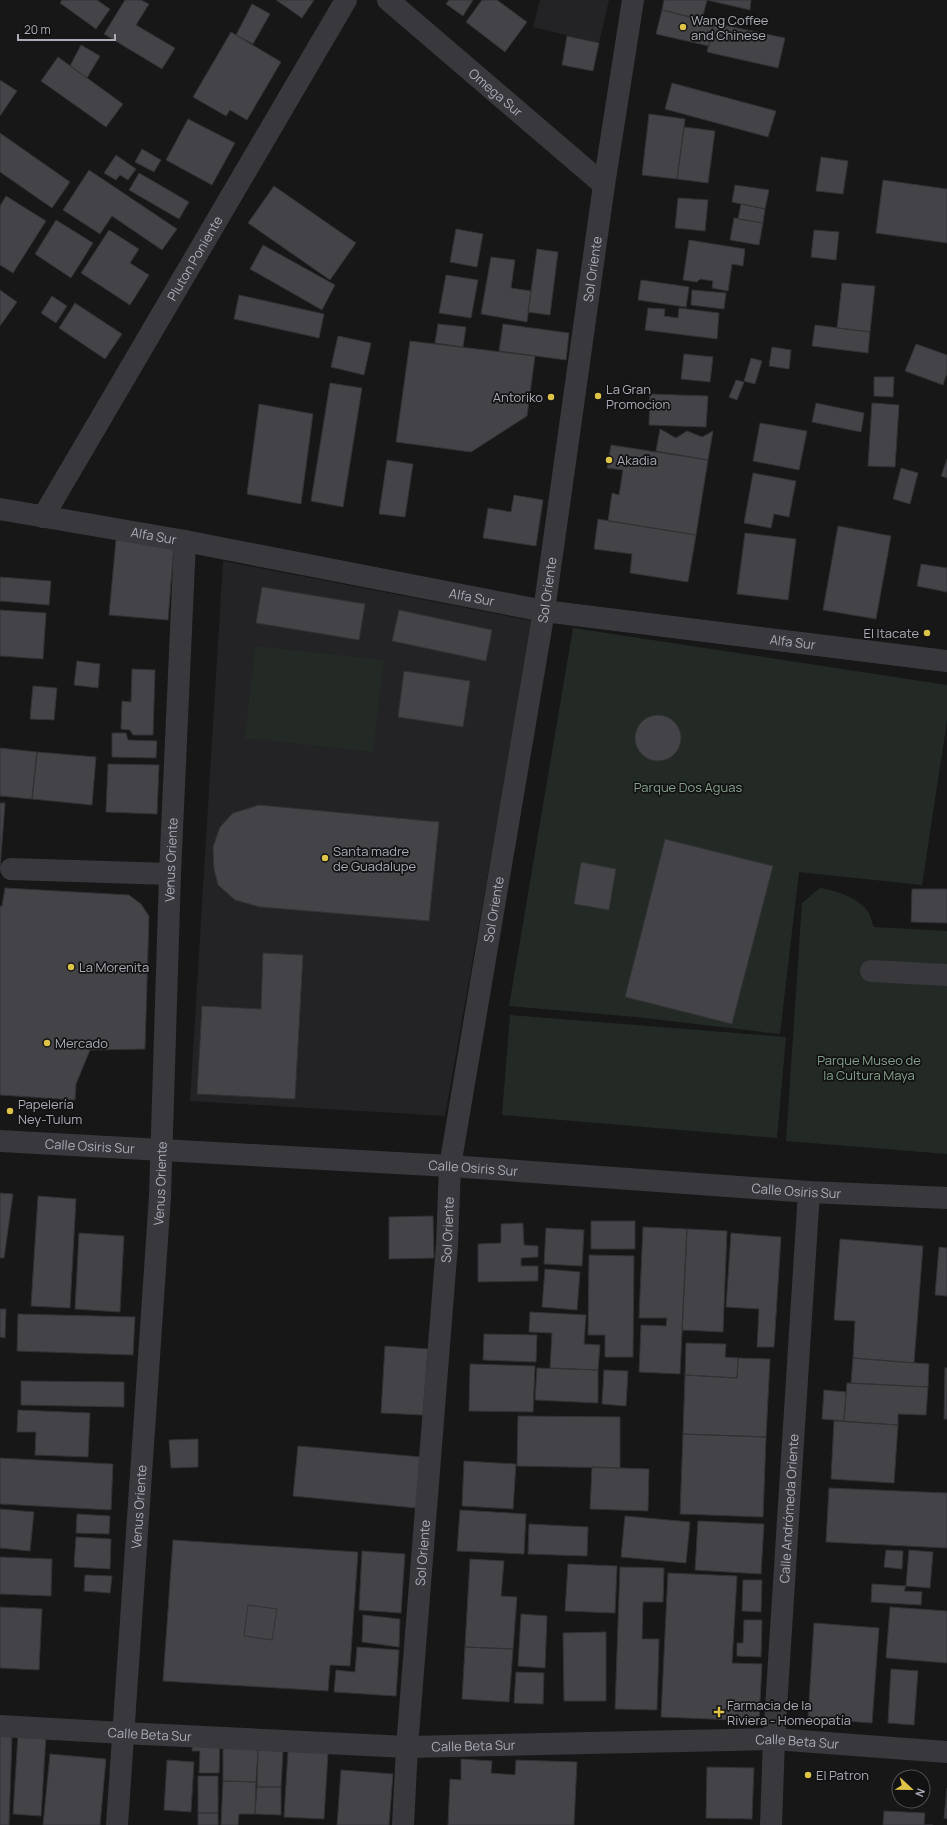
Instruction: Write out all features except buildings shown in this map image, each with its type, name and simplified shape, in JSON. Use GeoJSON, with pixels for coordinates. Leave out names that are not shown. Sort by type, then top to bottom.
{"type":"FeatureCollection","features":[{"type":"Feature","properties":{"kind":"street","name":"Pluton Poniente"},"geometry":{"type":"LineString","coordinates":[[43,516],[346,0]]}},
{"type":"Feature","properties":{"kind":"street","name":"Omega Sur"},"geometry":{"type":"LineString","coordinates":[[388,0],[604,186]]}},
{"type":"Feature","properties":{"kind":"street","name":"Sol Oriente"},"geometry":{"type":"LineString","coordinates":[[403,1825],[407,1746],[447,1246],[450,1166],[544,611],[604,186],[634,0]]}},
{"type":"Feature","properties":{"kind":"street","name":"Alfa Sur"},"geometry":{"type":"LineString","coordinates":[[0,509],[185,542],[544,611],[947,661]]}},
{"type":"Feature","properties":{"kind":"street","name":"Venus Oriente"},"geometry":{"type":"LineString","coordinates":[[117,1825],[159,1212],[170,874],[185,542]]}},
{"type":"Feature","properties":{"kind":"street"},"geometry":{"type":"LineString","coordinates":[[11,870],[170,874]]}},
{"type":"Feature","properties":{"kind":"street"},"geometry":{"type":"LineString","coordinates":[[871,971],[947,975]]}},
{"type":"Feature","properties":{"kind":"street","name":"Calle Osiris Sur"},"geometry":{"type":"LineString","coordinates":[[0,1141],[450,1166],[809,1192],[947,1198]]}},
{"type":"Feature","properties":{"kind":"street","name":"Calle Andrómeda Oriente"},"geometry":{"type":"LineString","coordinates":[[771,1825],[774,1739],[809,1192]]}},
{"type":"Feature","properties":{"kind":"street","name":"Calle Beta Sur"},"geometry":{"type":"LineString","coordinates":[[0,1726],[407,1746],[774,1739],[947,1752]]}},
{"type":"Feature","properties":{"kind":"shaded area"},"geometry":{"type":"Polygon","coordinates":[[[540,0],[609,0],[599,43],[533,27],[540,0]]]}},
{"type":"Feature","properties":{"kind":"shaded area"},"geometry":{"type":"Polygon","coordinates":[[[223,561],[533,621],[445,1116],[190,1101],[223,561]]]}},
{"type":"Feature","properties":{"kind":"green space","name":"Parque Dos Aguas"},"geometry":{"type":"Polygon","coordinates":[[[573,628],[947,685],[947,721],[922,885],[799,872],[780,1034],[636,1017],[509,1006],[573,628]]]}},
{"type":"Feature","properties":{"kind":"green space"},"geometry":{"type":"Polygon","coordinates":[[[255,646],[384,660],[373,752],[245,738],[255,646]]]}},
{"type":"Feature","properties":{"kind":"green space","name":"Parque Museo de la Cultura Maya"},"geometry":{"type":"Polygon","coordinates":[[[820,888],[851,897],[861,904],[867,911],[874,927],[947,931],[947,1154],[786,1141],[802,903],[820,888]]]}},
{"type":"Feature","properties":{"kind":"green space"},"geometry":{"type":"Polygon","coordinates":[[[510,1015],[786,1037],[777,1138],[502,1115],[510,1015]]]}},
{"type":"Feature","properties":{"kind":"place","name":"Wang Coffee and Chinese"},"geometry":{"type":"Point","coordinates":[683,27]}},
{"type":"Feature","properties":{"kind":"place","name":"La Gran Promocion"},"geometry":{"type":"Point","coordinates":[598,396]}},
{"type":"Feature","properties":{"kind":"place","name":"Antoriko"},"geometry":{"type":"Point","coordinates":[551,397]}},
{"type":"Feature","properties":{"kind":"place","name":"Akadia"},"geometry":{"type":"Point","coordinates":[609,460]}},
{"type":"Feature","properties":{"kind":"place","name":"El Itacate"},"geometry":{"type":"Point","coordinates":[927,633]}},
{"type":"Feature","properties":{"kind":"place","name":"Santa madre de Guadalupe"},"geometry":{"type":"Point","coordinates":[325,858]}},
{"type":"Feature","properties":{"kind":"place","name":"La Morenita"},"geometry":{"type":"Point","coordinates":[71,967]}},
{"type":"Feature","properties":{"kind":"place","name":"Mercado"},"geometry":{"type":"Point","coordinates":[47,1043]}},
{"type":"Feature","properties":{"kind":"place","name":"Papelería Ney-Tulum"},"geometry":{"type":"Point","coordinates":[10,1111]}},
{"type":"Feature","properties":{"kind":"place","name":"Farmacia de la Riviera - Homeopatía"},"geometry":{"type":"Point","coordinates":[719,1712]}},
{"type":"Feature","properties":{"kind":"place","name":"El Patron"},"geometry":{"type":"Point","coordinates":[808,1775]}}]}
